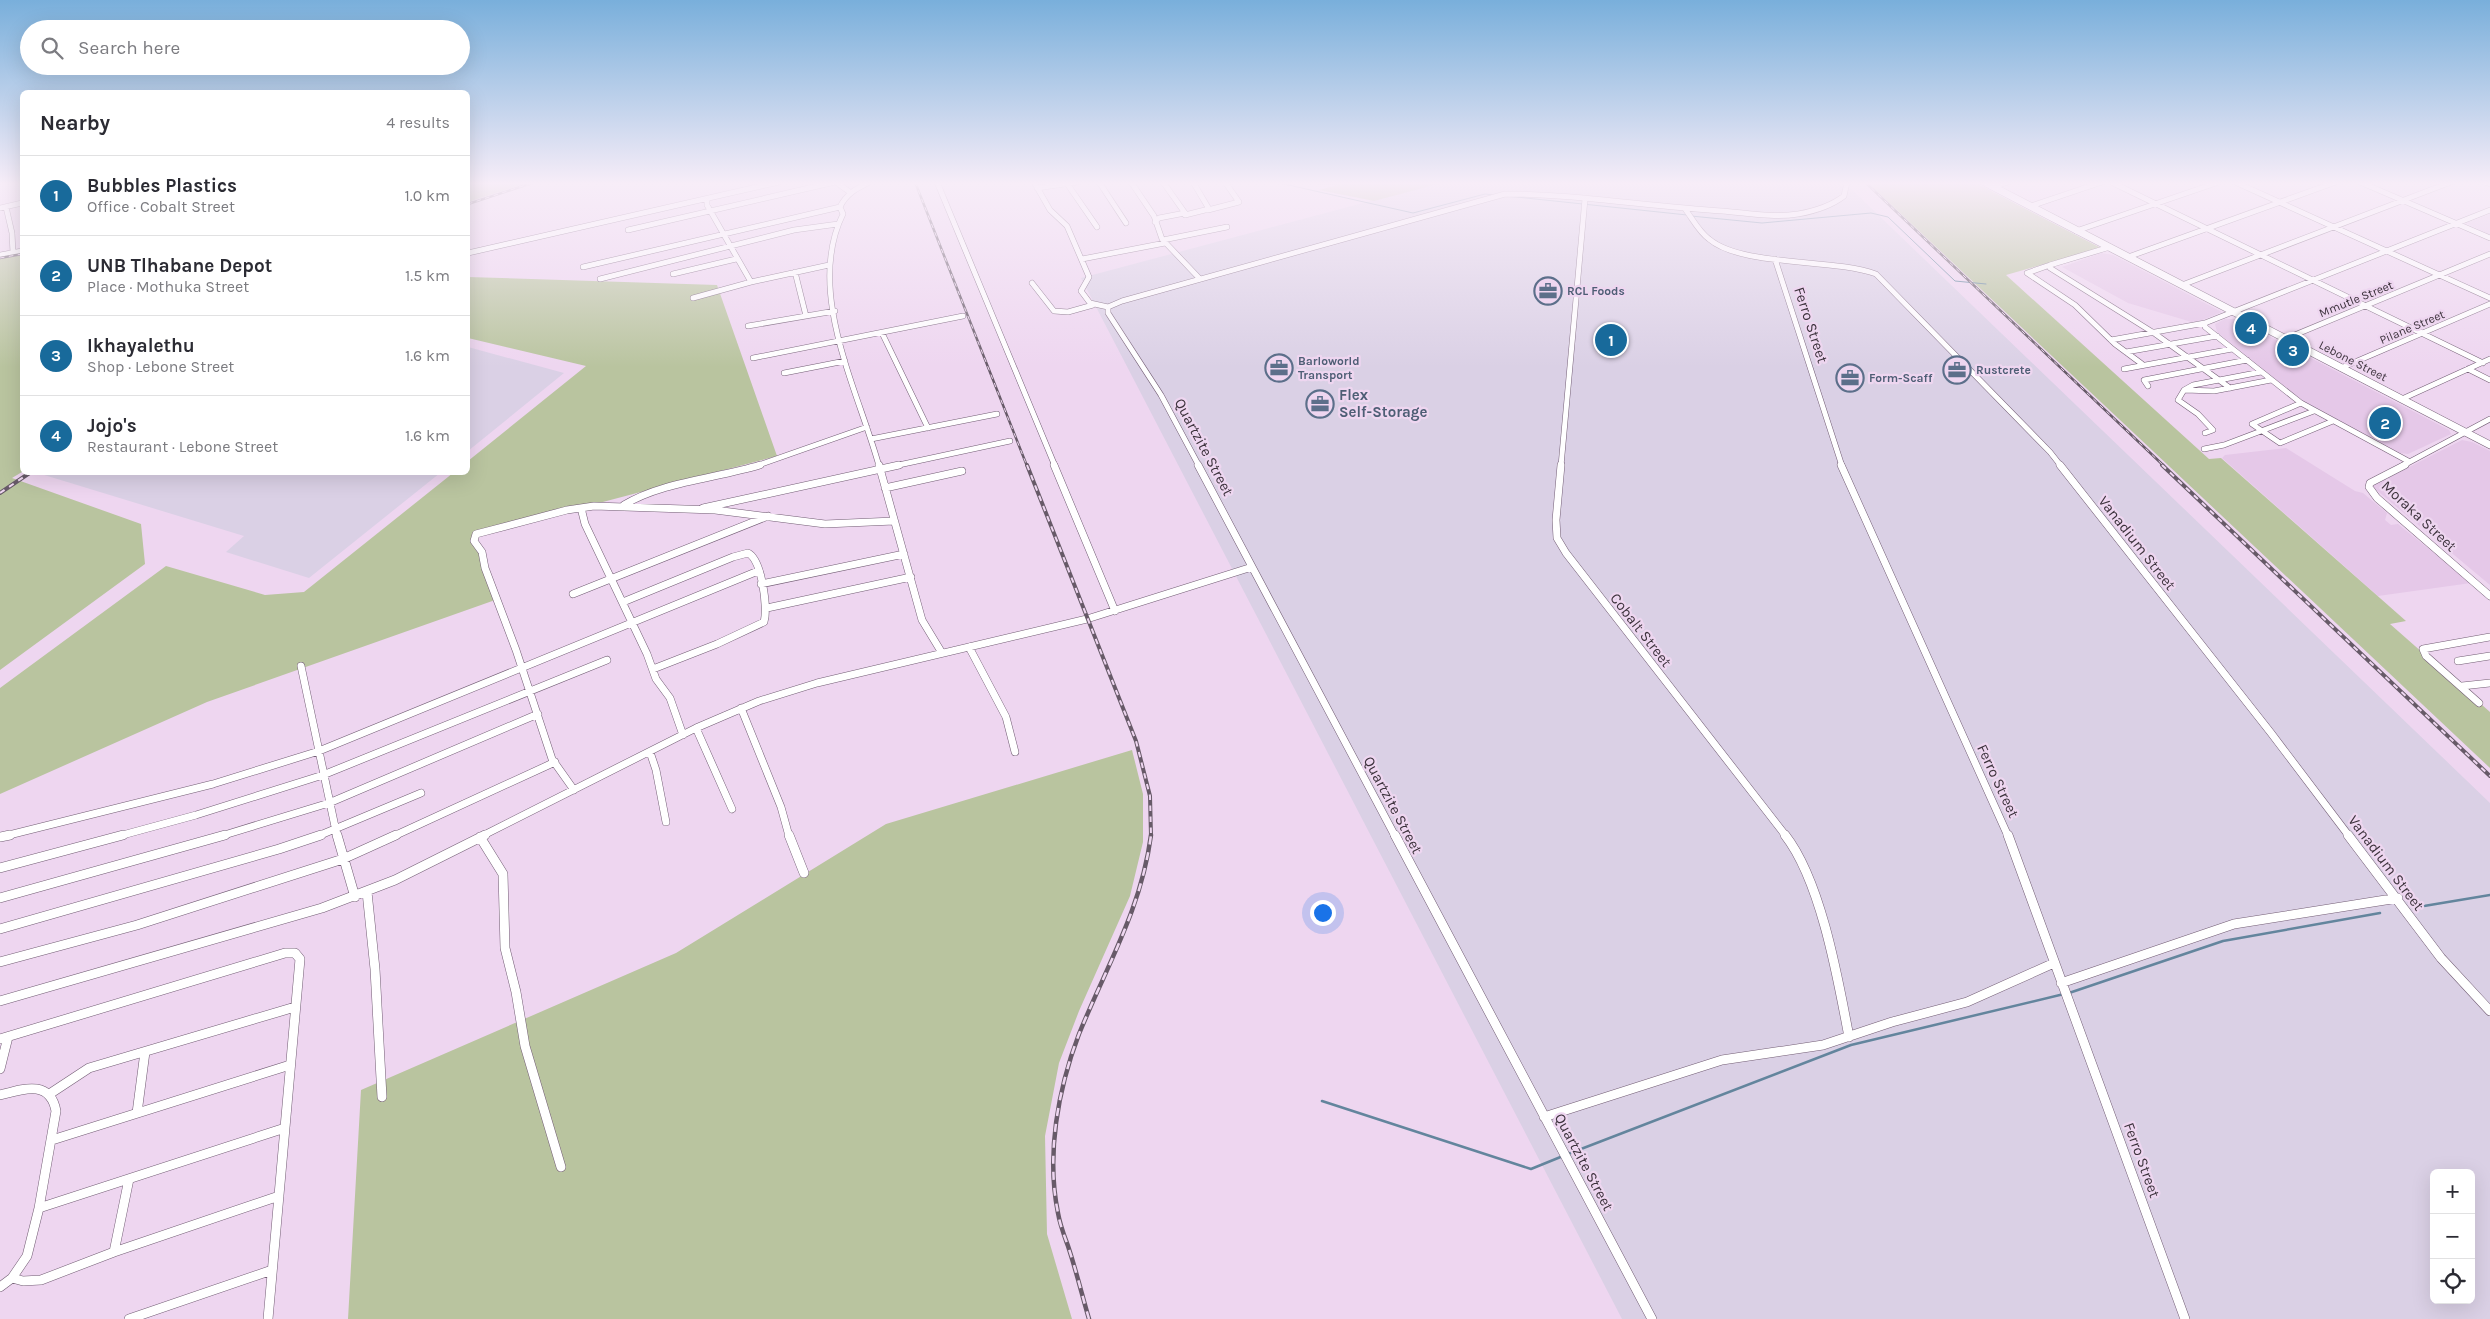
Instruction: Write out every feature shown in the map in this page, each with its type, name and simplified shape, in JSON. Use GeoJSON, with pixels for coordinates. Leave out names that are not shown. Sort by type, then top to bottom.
{"type":"FeatureCollection","features":[{"type":"Feature","properties":{"kind":"street"},"geometry":{"type":"LineString","coordinates":[[13,244],[13,253]]}},
{"type":"Feature","properties":{"kind":"street"},"geometry":{"type":"LineString","coordinates":[[470,253],[511,244]]}},
{"type":"Feature","properties":{"kind":"street"},"geometry":{"type":"LineString","coordinates":[[583,267],[682,244]]}},
{"type":"Feature","properties":{"kind":"street"},"geometry":{"type":"LineString","coordinates":[[600,279],[739,244]]}},
{"type":"Feature","properties":{"kind":"street"},"geometry":{"type":"LineString","coordinates":[[834,244],[829,265],[830,291],[844,361],[880,468],[922,620],[942,653]]}},
{"type":"Feature","properties":{"kind":"street"},"geometry":{"type":"LineString","coordinates":[[963,244],[1115,611]]}},
{"type":"Feature","properties":{"kind":"street"},"geometry":{"type":"LineString","coordinates":[[1075,244],[1090,277],[1080,288],[1093,305]]}},
{"type":"Feature","properties":{"kind":"street"},"geometry":{"type":"LineString","coordinates":[[1082,259],[1157,244]]}},
{"type":"Feature","properties":{"kind":"street"},"geometry":{"type":"LineString","coordinates":[[1166,244],[1200,279]]}},
{"type":"Feature","properties":{"kind":"street"},"geometry":{"type":"LineString","coordinates":[[1032,283],[1054,311],[1068,312],[1093,305],[1108,307],[1328,244]]}},
{"type":"Feature","properties":{"kind":"street","name":"Cobalt Street"},"geometry":{"type":"LineString","coordinates":[[1581,244],[1556,520],[1557,538],[1616,618],[1779,825],[1798,853],[1810,881],[1837,971],[1849,1037]]}},
{"type":"Feature","properties":{"kind":"street","name":"Vanadium Street"},"geometry":{"type":"LineString","coordinates":[[1714,244],[1745,255],[1865,268],[1876,274],[2050,452],[2271,733],[2398,898],[2441,958],[2490,1011]]}},
{"type":"Feature","properties":{"kind":"street","name":"Lebone Street"},"geometry":{"type":"LineString","coordinates":[[2103,244],[2490,445]]}},
{"type":"Feature","properties":{"kind":"street"},"geometry":{"type":"LineString","coordinates":[[2128,257],[2166,244]]}},
{"type":"Feature","properties":{"kind":"street"},"geometry":{"type":"LineString","coordinates":[[2237,244],[2483,362]]}},
{"type":"Feature","properties":{"kind":"street"},"geometry":{"type":"LineString","coordinates":[[2182,285],[2290,244]]}},
{"type":"Feature","properties":{"kind":"street"},"geometry":{"type":"LineString","coordinates":[[2370,244],[2490,298]]}},
{"type":"Feature","properties":{"kind":"street"},"geometry":{"type":"LineString","coordinates":[[2111,340],[2205,323],[2405,244]]}},
{"type":"Feature","properties":{"kind":"street"},"geometry":{"type":"LineString","coordinates":[[729,246],[751,282]]}},
{"type":"Feature","properties":{"kind":"street"},"geometry":{"type":"LineString","coordinates":[[2110,247],[2027,274],[2075,305],[2111,340],[2142,364]]}},
{"type":"Feature","properties":{"kind":"street"},"geometry":{"type":"LineString","coordinates":[[0,255],[20,251]]}},
{"type":"Feature","properties":{"kind":"street","name":"Mmutle Street"},"geometry":{"type":"LineString","coordinates":[[2285,339],[2490,254]]}},
{"type":"Feature","properties":{"kind":"street"},"geometry":{"type":"LineString","coordinates":[[673,274],[736,259]]}},
{"type":"Feature","properties":{"kind":"street","name":"Ferro Street"},"geometry":{"type":"LineString","coordinates":[[1775,259],[1839,460],[2006,830],[2185,1319]]}},
{"type":"Feature","properties":{"kind":"street"},"geometry":{"type":"LineString","coordinates":[[693,298],[751,282],[829,265]]}},
{"type":"Feature","properties":{"kind":"street"},"geometry":{"type":"LineString","coordinates":[[2050,265],[2051,269],[2154,333],[2230,388]]}},
{"type":"Feature","properties":{"kind":"street"},"geometry":{"type":"LineString","coordinates":[[795,272],[806,316]]}},
{"type":"Feature","properties":{"kind":"street","name":"Pilane Street"},"geometry":{"type":"LineString","coordinates":[[2341,368],[2424,334],[2490,304]]}},
{"type":"Feature","properties":{"kind":"street","name":"Quartzite Street"},"geometry":{"type":"LineString","coordinates":[[1108,307],[1108,313],[1161,395],[1652,1319]]}},
{"type":"Feature","properties":{"kind":"street"},"geometry":{"type":"LineString","coordinates":[[748,326],[834,311]]}},
{"type":"Feature","properties":{"kind":"street"},"geometry":{"type":"LineString","coordinates":[[754,358],[963,316]]}},
{"type":"Feature","properties":{"kind":"street"},"geometry":{"type":"LineString","coordinates":[[2205,323],[2205,327],[2301,403],[2408,461]]}},
{"type":"Feature","properties":{"kind":"street"},"geometry":{"type":"LineString","coordinates":[[882,333],[928,428]]}},
{"type":"Feature","properties":{"kind":"street"},"geometry":{"type":"LineString","coordinates":[[2126,352],[2217,336]]}},
{"type":"Feature","properties":{"kind":"street"},"geometry":{"type":"LineString","coordinates":[[2124,369],[2232,348]]}},
{"type":"Feature","properties":{"kind":"street"},"geometry":{"type":"LineString","coordinates":[[2402,399],[2490,359]]}},
{"type":"Feature","properties":{"kind":"street"},"geometry":{"type":"LineString","coordinates":[[2148,386],[2144,380],[2202,367],[2247,360]]}},
{"type":"Feature","properties":{"kind":"street"},"geometry":{"type":"LineString","coordinates":[[784,373],[844,361]]}},
{"type":"Feature","properties":{"kind":"street"},"geometry":{"type":"LineString","coordinates":[[2468,369],[2490,380]]}},
{"type":"Feature","properties":{"kind":"street"},"geometry":{"type":"LineString","coordinates":[[2205,433],[2213,430],[2198,414],[2178,400],[2184,390],[2193,385],[2261,372]]}},
{"type":"Feature","properties":{"kind":"street"},"geometry":{"type":"LineString","coordinates":[[2184,390],[2201,392],[2270,380]]}},
{"type":"Feature","properties":{"kind":"street"},"geometry":{"type":"LineString","coordinates":[[2301,403],[2252,423],[2274,441],[2281,442],[2333,421]]}},
{"type":"Feature","properties":{"kind":"street"},"geometry":{"type":"LineString","coordinates":[[2204,449],[2224,445],[2314,411]]}},
{"type":"Feature","properties":{"kind":"street"},"geometry":{"type":"LineString","coordinates":[[871,439],[997,414]]}},
{"type":"Feature","properties":{"kind":"street","name":"Moraka Street"},"geometry":{"type":"LineString","coordinates":[[2490,419],[2408,461],[2370,483],[2371,492],[2490,596]]}},
{"type":"Feature","properties":{"kind":"street"},"geometry":{"type":"LineString","coordinates":[[624,505],[632,499],[732,473],[867,427]]}},
{"type":"Feature","properties":{"kind":"street"},"geometry":{"type":"LineString","coordinates":[[699,510],[714,504],[1010,440]]}},
{"type":"Feature","properties":{"kind":"street"},"geometry":{"type":"LineString","coordinates":[[885,488],[962,471]]}},
{"type":"Feature","properties":{"kind":"street"},"geometry":{"type":"LineString","coordinates":[[574,790],[555,762],[485,568],[482,552],[474,541],[476,534],[581,508],[624,505],[768,516],[825,524],[894,521]]}},
{"type":"Feature","properties":{"kind":"street"},"geometry":{"type":"LineString","coordinates":[[581,508],[585,524],[623,602],[630,622],[647,654],[656,679],[670,698],[683,735]]}},
{"type":"Feature","properties":{"kind":"street"},"geometry":{"type":"LineString","coordinates":[[573,594],[768,516]]}},
{"type":"Feature","properties":{"kind":"street"},"geometry":{"type":"LineString","coordinates":[[623,602],[748,553],[752,554],[767,608],[764,622],[717,644],[653,669]]}},
{"type":"Feature","properties":{"kind":"street"},"geometry":{"type":"LineString","coordinates":[[761,584],[904,554]]}},
{"type":"Feature","properties":{"kind":"street"},"geometry":{"type":"LineString","coordinates":[[0,1001],[275,922],[355,897],[480,837],[696,728],[741,708],[817,683],[1115,611],[1252,567]]}},
{"type":"Feature","properties":{"kind":"street"},"geometry":{"type":"LineString","coordinates":[[0,837],[213,784],[319,751],[758,571]]}},
{"type":"Feature","properties":{"kind":"street"},"geometry":{"type":"LineString","coordinates":[[767,608],[910,577]]}},
{"type":"Feature","properties":{"kind":"street"},"geometry":{"type":"LineString","coordinates":[[2479,702],[2426,656],[2423,648],[2490,637]]}},
{"type":"Feature","properties":{"kind":"street"},"geometry":{"type":"LineString","coordinates":[[969,647],[1006,716],[1015,752]]}},
{"type":"Feature","properties":{"kind":"street"},"geometry":{"type":"LineString","coordinates":[[2458,661],[2490,656]]}},
{"type":"Feature","properties":{"kind":"street"},"geometry":{"type":"LineString","coordinates":[[0,868],[196,815],[323,776],[607,660]]}},
{"type":"Feature","properties":{"kind":"street"},"geometry":{"type":"LineString","coordinates":[[301,666],[312,711],[323,776],[335,830],[355,897]]}},
{"type":"Feature","properties":{"kind":"street"},"geometry":{"type":"LineString","coordinates":[[2462,686],[2490,683]]}},
{"type":"Feature","properties":{"kind":"street"},"geometry":{"type":"LineString","coordinates":[[741,708],[781,807],[790,839],[804,873]]}},
{"type":"Feature","properties":{"kind":"street"},"geometry":{"type":"LineString","coordinates":[[0,898],[263,824],[329,803],[538,714]]}},
{"type":"Feature","properties":{"kind":"street"},"geometry":{"type":"LineString","coordinates":[[696,728],[732,809]]}},
{"type":"Feature","properties":{"kind":"street"},"geometry":{"type":"LineString","coordinates":[[650,752],[656,770],[666,822]]}},
{"type":"Feature","properties":{"kind":"street"},"geometry":{"type":"LineString","coordinates":[[0,962],[137,925],[343,859],[555,762]]}},
{"type":"Feature","properties":{"kind":"street"},"geometry":{"type":"LineString","coordinates":[[0,929],[271,851],[335,830],[421,793]]}},
{"type":"Feature","properties":{"kind":"street"},"geometry":{"type":"LineString","coordinates":[[480,837],[503,874],[505,948],[516,992],[524,1046],[561,1167]]}},
{"type":"Feature","properties":{"kind":"street"},"geometry":{"type":"LineString","coordinates":[[367,892],[373,942],[382,1097]]}},
{"type":"Feature","properties":{"kind":"street"},"geometry":{"type":"LineString","coordinates":[[2061,983],[2234,924],[2398,898]]}},
{"type":"Feature","properties":{"kind":"street"},"geometry":{"type":"LineString","coordinates":[[0,1069],[4,1038],[290,952],[295,953],[300,959],[268,1319]]}},
{"type":"Feature","properties":{"kind":"street"},"geometry":{"type":"LineString","coordinates":[[1544,1117],[1722,1060],[1824,1045],[1892,1022],[1967,1002],[2054,963]]}},
{"type":"Feature","properties":{"kind":"street"},"geometry":{"type":"LineString","coordinates":[[51,1093],[88,1068],[295,1007]]}},
{"type":"Feature","properties":{"kind":"street"},"geometry":{"type":"LineString","coordinates":[[138,1113],[146,1052]]}},
{"type":"Feature","properties":{"kind":"street"},"geometry":{"type":"LineString","coordinates":[[52,1140],[290,1065]]}},
{"type":"Feature","properties":{"kind":"street"},"geometry":{"type":"LineString","coordinates":[[0,1095],[29,1089],[41,1089],[51,1093],[56,1101],[52,1140],[39,1208],[27,1256],[12,1278],[0,1287]]}},
{"type":"Feature","properties":{"kind":"street"},"geometry":{"type":"LineString","coordinates":[[39,1208],[285,1128]]}},
{"type":"Feature","properties":{"kind":"street"},"geometry":{"type":"LineString","coordinates":[[114,1252],[129,1179]]}},
{"type":"Feature","properties":{"kind":"street"},"geometry":{"type":"LineString","coordinates":[[12,1278],[23,1281],[41,1280],[114,1252],[278,1196]]}},
{"type":"Feature","properties":{"kind":"street"},"geometry":{"type":"LineString","coordinates":[[129,1319],[272,1270]]}},
{"type":"Feature","properties":{"kind":"shaded area"},"geometry":{"type":"Polygon","coordinates":[[[1211,244],[1908,244],[2490,803],[2490,1319],[1622,1319],[1081,278],[1211,244]]]}},
{"type":"Feature","properties":{"kind":"shaded area"},"geometry":{"type":"Polygon","coordinates":[[[2101,253],[2113,255],[2222,312],[2195,323],[2128,303],[2062,267],[2101,253]]]}},
{"type":"Feature","properties":{"kind":"shaded area"},"geometry":{"type":"Polygon","coordinates":[[[2225,319],[2236,319],[2244,323],[2449,430],[2451,434],[2408,454],[2400,453],[2303,401],[2217,332],[2215,324],[2225,319]]]}},
{"type":"Feature","properties":{"kind":"shaded area"},"geometry":{"type":"Polygon","coordinates":[[[470,348],[564,373],[470,449],[470,348]]]}},
{"type":"Feature","properties":{"kind":"shaded area"},"geometry":{"type":"Polygon","coordinates":[[[2462,440],[2472,442],[2490,451],[2490,585],[2374,488],[2374,485],[2462,440]]]}},
{"type":"Feature","properties":{"kind":"shaded area"},"geometry":{"type":"Polygon","coordinates":[[[2286,448],[2355,491],[2363,493],[2387,513],[2385,520],[2391,525],[2398,524],[2471,583],[2378,596],[2222,458],[2225,455],[2286,448]]]}},
{"type":"Feature","properties":{"kind":"shaded area"},"geometry":{"type":"Polygon","coordinates":[[[44,475],[438,475],[309,578],[226,552],[244,536],[44,475]]]}},
{"type":"Feature","properties":{"kind":"green space"},"geometry":{"type":"Polygon","coordinates":[[[1932,244],[2092,244],[2101,248],[2006,275],[2209,459],[2221,458],[2406,621],[2390,624],[2490,712],[2490,768],[1932,244]]]}},
{"type":"Feature","properties":{"kind":"green space"},"geometry":{"type":"Polygon","coordinates":[[[20,255],[20,473],[12,478],[141,524],[145,564],[0,670],[0,259],[20,255]]]}},
{"type":"Feature","properties":{"kind":"green space"},"geometry":{"type":"Polygon","coordinates":[[[470,277],[717,285],[777,456],[474,536],[498,599],[207,702],[0,794],[0,688],[166,566],[265,595],[304,592],[450,475],[470,475],[470,459],[586,366],[470,338],[470,277]]]}},
{"type":"Feature","properties":{"kind":"green space"},"geometry":{"type":"Polygon","coordinates":[[[1132,750],[1143,794],[1143,842],[1130,896],[1079,1011],[1059,1063],[1045,1136],[1047,1234],[1072,1319],[348,1319],[361,1090],[676,953],[886,824],[1132,750]]]}},
{"type":"Feature","properties":{"kind":"waterway"},"geometry":{"type":"LineString","coordinates":[[1916,244],[1955,281],[1986,284]]}},
{"type":"Feature","properties":{"kind":"waterway"},"geometry":{"type":"LineString","coordinates":[[2418,907],[2490,895]]}},
{"type":"Feature","properties":{"kind":"waterway"},"geometry":{"type":"LineString","coordinates":[[2069,993],[2223,941],[2380,913]]}},
{"type":"Feature","properties":{"kind":"waterway"},"geometry":{"type":"LineString","coordinates":[[1568,1154],[1851,1045],[2064,994]]}},
{"type":"Feature","properties":{"kind":"waterway"},"geometry":{"type":"LineString","coordinates":[[1322,1101],[1531,1169],[1563,1156]]}},
{"type":"Feature","properties":{"kind":"railway"},"geometry":{"type":"LineString","coordinates":[[939,244],[1027,466]]}},
{"type":"Feature","properties":{"kind":"railway"},"geometry":{"type":"LineString","coordinates":[[1930,244],[2164,466]]}},
{"type":"Feature","properties":{"kind":"railway"},"geometry":{"type":"LineString","coordinates":[[0,258],[20,254]]}},
{"type":"Feature","properties":{"kind":"railway"},"geometry":{"type":"LineString","coordinates":[[1027,465],[1136,741],[1150,796],[1151,835]]}},
{"type":"Feature","properties":{"kind":"railway"},"geometry":{"type":"LineString","coordinates":[[2162,465],[2490,776]]}},
{"type":"Feature","properties":{"kind":"railway"},"geometry":{"type":"LineString","coordinates":[[0,493],[27,475]]}},
{"type":"Feature","properties":{"kind":"railway"},"geometry":{"type":"LineString","coordinates":[[1089,1319],[1058,1213],[1053,1168],[1056,1122],[1065,1077],[1072,1055],[1079,1034],[1131,913],[1146,862],[1151,835]]}},
{"type":"Feature","properties":{"kind":"place","name":"RCL Foods"},"geometry":{"type":"Point","coordinates":[1548,291]}},
{"type":"Feature","properties":{"kind":"place","name":"Jojo's"},"geometry":{"type":"Point","coordinates":[2251,328]}},
{"type":"Feature","properties":{"kind":"place","name":"Bubbles Plastics"},"geometry":{"type":"Point","coordinates":[1611,340]}},
{"type":"Feature","properties":{"kind":"place","name":"Ikhayalethu"},"geometry":{"type":"Point","coordinates":[2293,350]}},
{"type":"Feature","properties":{"kind":"place","name":"Barloworld Transport"},"geometry":{"type":"Point","coordinates":[1279,368]}},
{"type":"Feature","properties":{"kind":"place","name":"Rustcrete"},"geometry":{"type":"Point","coordinates":[1957,370]}},
{"type":"Feature","properties":{"kind":"place","name":"Form-Scaff"},"geometry":{"type":"Point","coordinates":[1850,378]}},
{"type":"Feature","properties":{"kind":"place","name":"Flex Self-Storage"},"geometry":{"type":"Point","coordinates":[1320,404]}},
{"type":"Feature","properties":{"kind":"place","name":"UNB Tlhabane Depot"},"geometry":{"type":"Point","coordinates":[2385,423]}}]}
